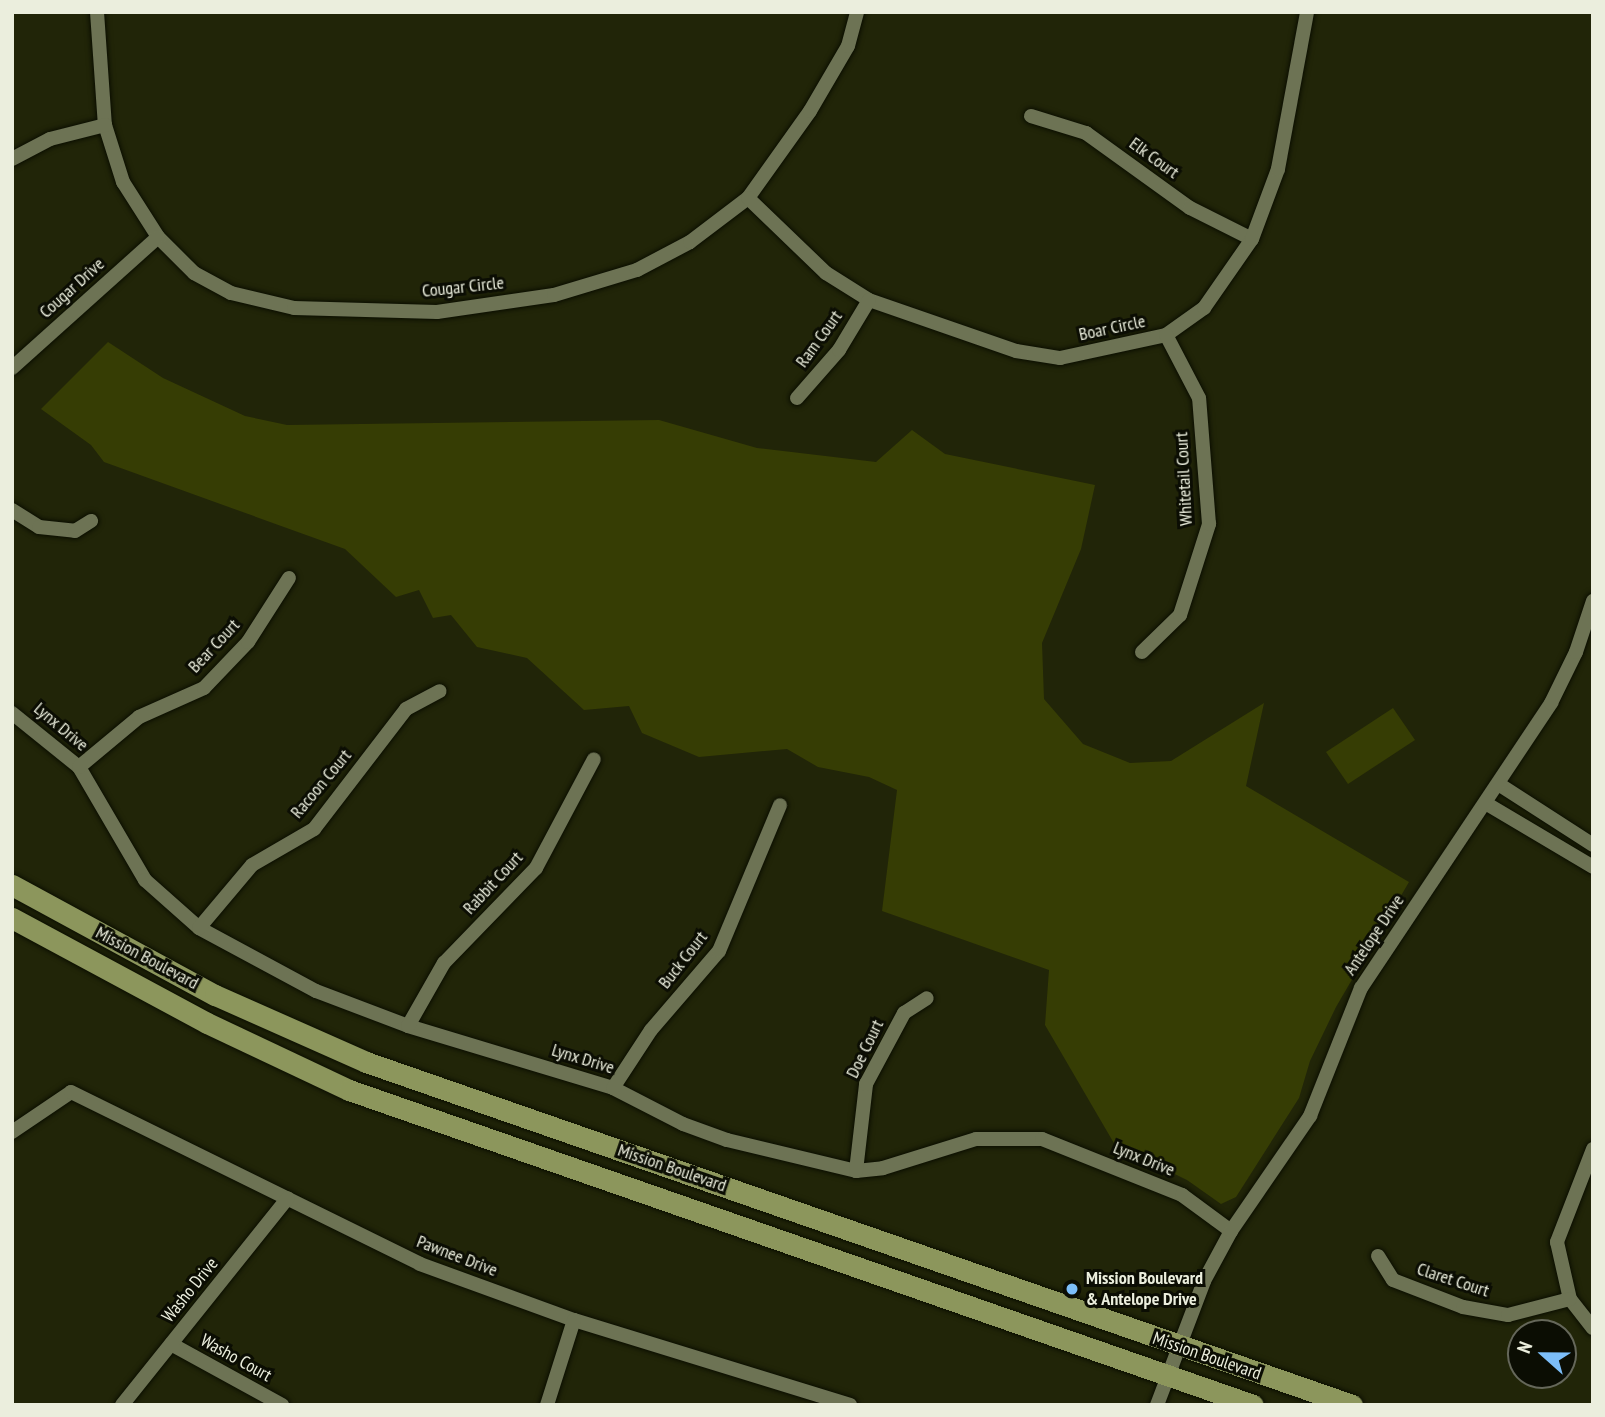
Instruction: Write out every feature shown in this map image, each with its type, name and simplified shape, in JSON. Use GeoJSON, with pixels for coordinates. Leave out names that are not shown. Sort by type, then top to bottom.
{"type":"FeatureCollection","features":[{"type":"Feature","properties":{"kind":"main road","name":"Mission Boulevard"},"geometry":{"type":"LineString","coordinates":[[12,885],[215,995],[366,1062],[1067,1304],[1177,1347],[1352,1405]]}},
{"type":"Feature","properties":{"kind":"main road","name":"Mission Boulevard"},"geometry":{"type":"LineString","coordinates":[[12,918],[207,1023],[349,1090],[1253,1405]]}},
{"type":"Feature","properties":{"kind":"street","name":"Cougar Circle"},"geometry":{"type":"LineString","coordinates":[[97,12],[104,125],[122,182],[158,237],[194,273],[231,293],[294,308],[437,312],[554,295],[637,270],[690,242],[748,198],[810,111],[848,46],[857,12]]}},
{"type":"Feature","properties":{"kind":"street","name":"Boar Circle"},"geometry":{"type":"LineString","coordinates":[[748,198],[826,273],[869,300],[1016,351],[1060,358],[1166,335],[1204,307],[1252,239],[1278,169],[1307,12]]}},
{"type":"Feature","properties":{"kind":"street","name":"Elk Court"},"geometry":{"type":"LineString","coordinates":[[1031,116],[1086,133],[1190,208],[1252,239]]}},
{"type":"Feature","properties":{"kind":"street"},"geometry":{"type":"LineString","coordinates":[[12,159],[50,139],[104,125]]}},
{"type":"Feature","properties":{"kind":"street","name":"Cougar Drive"},"geometry":{"type":"LineString","coordinates":[[12,368],[158,237]]}},
{"type":"Feature","properties":{"kind":"street","name":"Ram Court"},"geometry":{"type":"LineString","coordinates":[[797,398],[839,349],[869,300]]}},
{"type":"Feature","properties":{"kind":"street","name":"Whitetail Court"},"geometry":{"type":"LineString","coordinates":[[1142,652],[1180,615],[1209,524],[1199,398],[1166,335]]}},
{"type":"Feature","properties":{"kind":"street"},"geometry":{"type":"LineString","coordinates":[[12,510],[39,527],[75,531],[91,522]]}},
{"type":"Feature","properties":{"kind":"street","name":"Bear Court"},"geometry":{"type":"LineString","coordinates":[[79,767],[139,717],[204,688],[248,642],[289,578]]}},
{"type":"Feature","properties":{"kind":"street","name":"Antelope Drive"},"geometry":{"type":"LineString","coordinates":[[1157,1405],[1184,1323],[1231,1231],[1310,1116],[1361,988],[1500,785],[1551,703],[1576,652],[1593,601]]}},
{"type":"Feature","properties":{"kind":"street","name":"Racoon Court"},"geometry":{"type":"LineString","coordinates":[[199,928],[252,865],[314,829],[407,709],[440,691]]}},
{"type":"Feature","properties":{"kind":"street","name":"Lynx Drive"},"geometry":{"type":"LineString","coordinates":[[12,713],[79,767],[145,880],[199,928],[316,991],[408,1026],[613,1088],[683,1124],[727,1140],[856,1171],[883,1168],[976,1139],[1042,1139],[1182,1195],[1231,1231]]}},
{"type":"Feature","properties":{"kind":"street","name":"Rabbit Court"},"geometry":{"type":"LineString","coordinates":[[408,1026],[444,963],[536,868],[594,759]]}},
{"type":"Feature","properties":{"kind":"street"},"geometry":{"type":"LineString","coordinates":[[1500,785],[1593,845]]}},
{"type":"Feature","properties":{"kind":"street"},"geometry":{"type":"LineString","coordinates":[[1487,804],[1593,867]]}},
{"type":"Feature","properties":{"kind":"street","name":"Buck Court"},"geometry":{"type":"LineString","coordinates":[[613,1088],[651,1030],[719,951],[780,806]]}},
{"type":"Feature","properties":{"kind":"street","name":"Doe Court"},"geometry":{"type":"LineString","coordinates":[[856,1171],[866,1084],[904,1013],[928,998]]}},
{"type":"Feature","properties":{"kind":"street","name":"Pawnee Drive"},"geometry":{"type":"LineString","coordinates":[[12,1132],[71,1091],[420,1264],[573,1320],[850,1405]]}},
{"type":"Feature","properties":{"kind":"street"},"geometry":{"type":"LineString","coordinates":[[1593,1149],[1557,1242],[1570,1299],[1593,1328]]}},
{"type":"Feature","properties":{"kind":"street","name":"Washo Drive"},"geometry":{"type":"LineString","coordinates":[[122,1405],[288,1198]]}},
{"type":"Feature","properties":{"kind":"street","name":"Claret Court"},"geometry":{"type":"LineString","coordinates":[[1378,1256],[1393,1280],[1463,1307],[1508,1315],[1570,1299]]}},
{"type":"Feature","properties":{"kind":"street"},"geometry":{"type":"LineString","coordinates":[[547,1405],[573,1320]]}},
{"type":"Feature","properties":{"kind":"street","name":"Washo Court"},"geometry":{"type":"LineString","coordinates":[[171,1344],[282,1405]]}},
{"type":"Feature","properties":{"kind":"green space"},"geometry":{"type":"Polygon","coordinates":[[[108,342],[163,378],[245,416],[287,425],[659,420],[757,448],[876,462],[912,430],[945,454],[1095,485],[1081,549],[1042,643],[1044,699],[1083,744],[1130,763],[1171,761],[1264,703],[1246,786],[1409,882],[1336,1007],[1310,1061],[1299,1098],[1236,1197],[1221,1204],[1187,1180],[1115,1145],[1045,1025],[1049,970],[882,911],[897,790],[869,777],[818,767],[787,749],[699,757],[642,733],[629,706],[584,710],[527,658],[477,647],[451,615],[433,618],[419,590],[396,597],[345,549],[104,462],[91,445],[41,409],[108,342]]]}},
{"type":"Feature","properties":{"kind":"green space"},"geometry":{"type":"Polygon","coordinates":[[[1393,708],[1415,740],[1348,784],[1326,752],[1393,708]]]}},
{"type":"Feature","properties":{"kind":"place","name":"Mission Boulevard & Antelope Drive"},"geometry":{"type":"Point","coordinates":[1072,1289]}}]}
